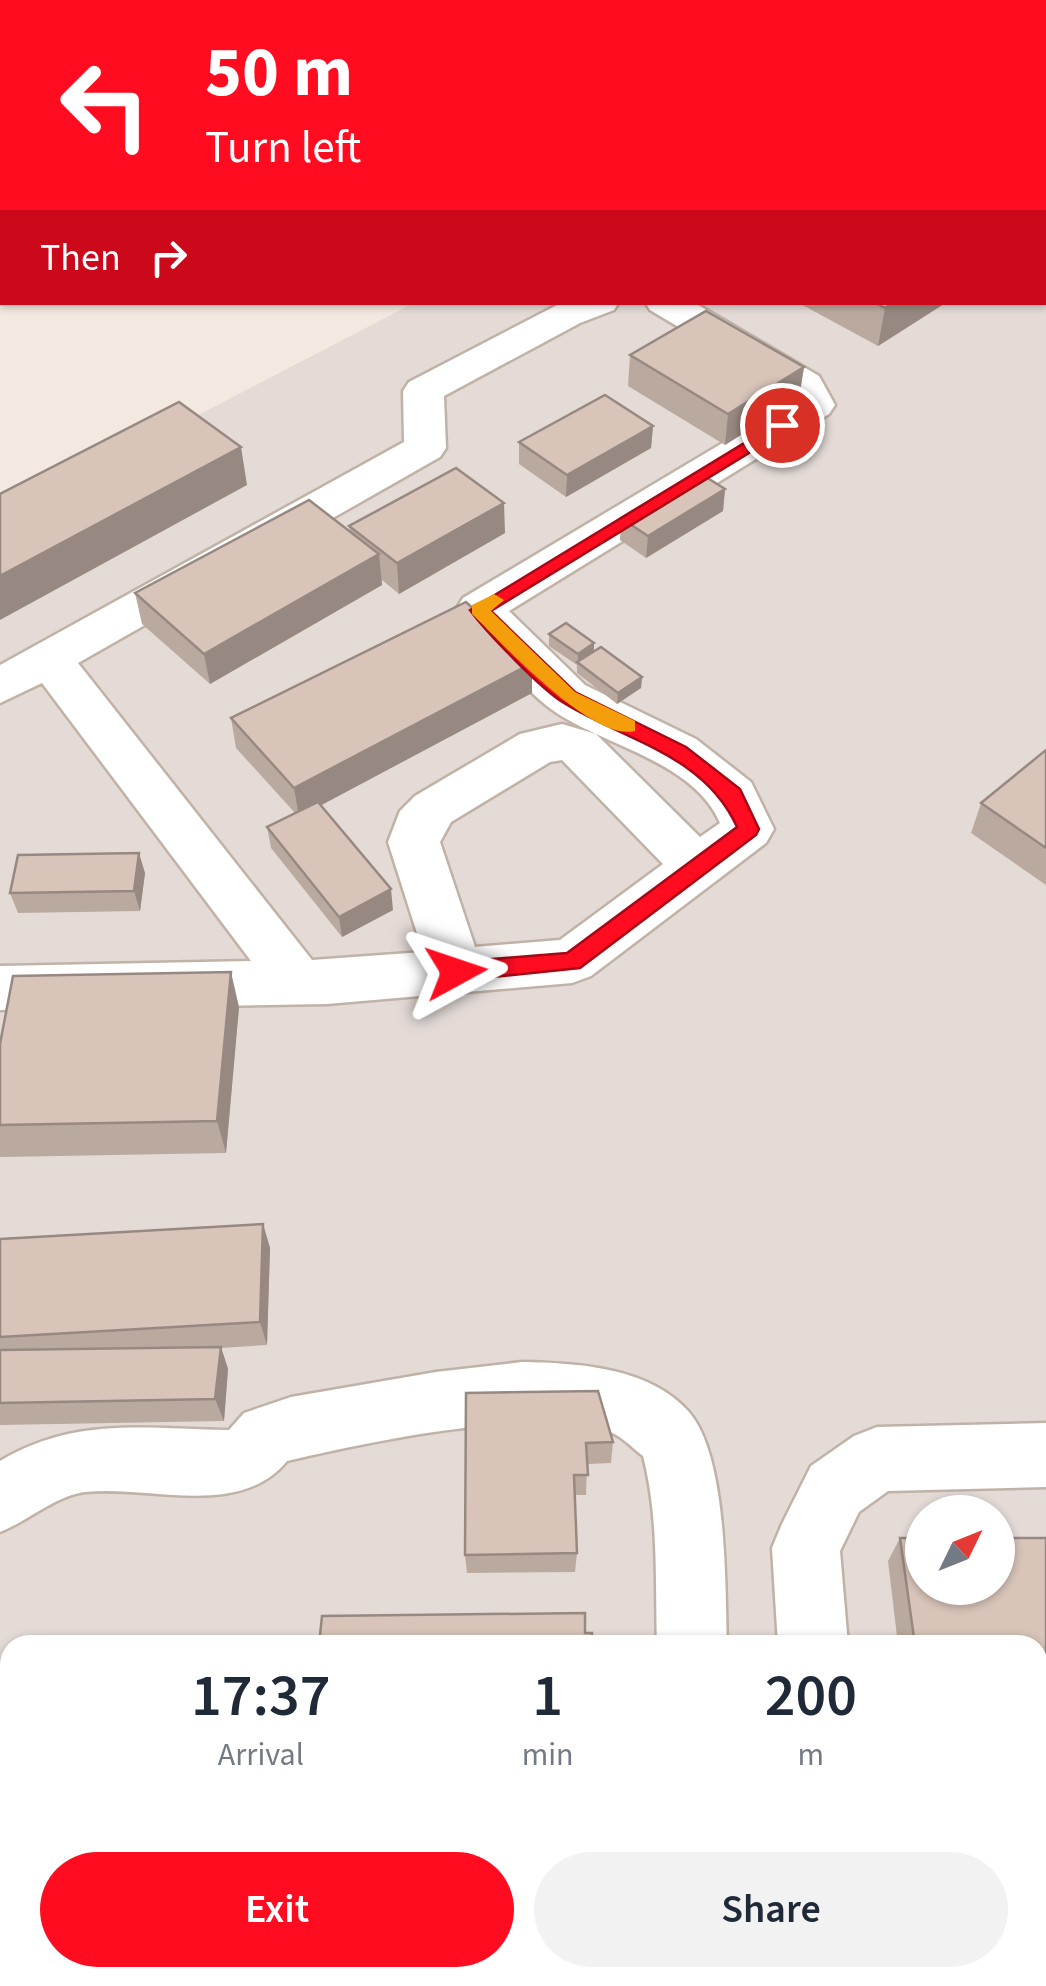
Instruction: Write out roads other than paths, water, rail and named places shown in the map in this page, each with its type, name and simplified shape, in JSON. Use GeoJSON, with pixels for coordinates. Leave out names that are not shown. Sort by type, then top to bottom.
{"type":"FeatureCollection","features":[{"type":"Feature","properties":{"kind":"lane"},"geometry":{"type":"LineString","coordinates":[[0,686],[425,448],[424,391],[566,314],[592,305]]}},
{"type":"Feature","properties":{"kind":"lane"},"geometry":{"type":"LineString","coordinates":[[0,988],[298,983],[572,962],[748,829],[733,795],[679,752],[568,696],[479,610],[815,405],[805,385],[669,305]]}},
{"type":"Feature","properties":{"kind":"lane"},"geometry":{"type":"LineString","coordinates":[[49,659],[298,983]]}},
{"type":"Feature","properties":{"kind":"lane"},"geometry":{"type":"LineString","coordinates":[[456,972],[414,842],[418,825],[433,808],[537,747],[562,742],[578,748],[698,867]]}},
{"type":"Feature","properties":{"kind":"lane"},"geometry":{"type":"LineString","coordinates":[[0,1499],[41,1474],[83,1460],[231,1462],[252,1453],[267,1435],[406,1405],[482,1393],[590,1396],[628,1407],[668,1435],[682,1478],[691,1635]]}},
{"type":"Feature","properties":{"kind":"lane"},"geometry":{"type":"LineString","coordinates":[[811,1635],[806,1548],[835,1489],[876,1458],[1046,1454]]}}]}
